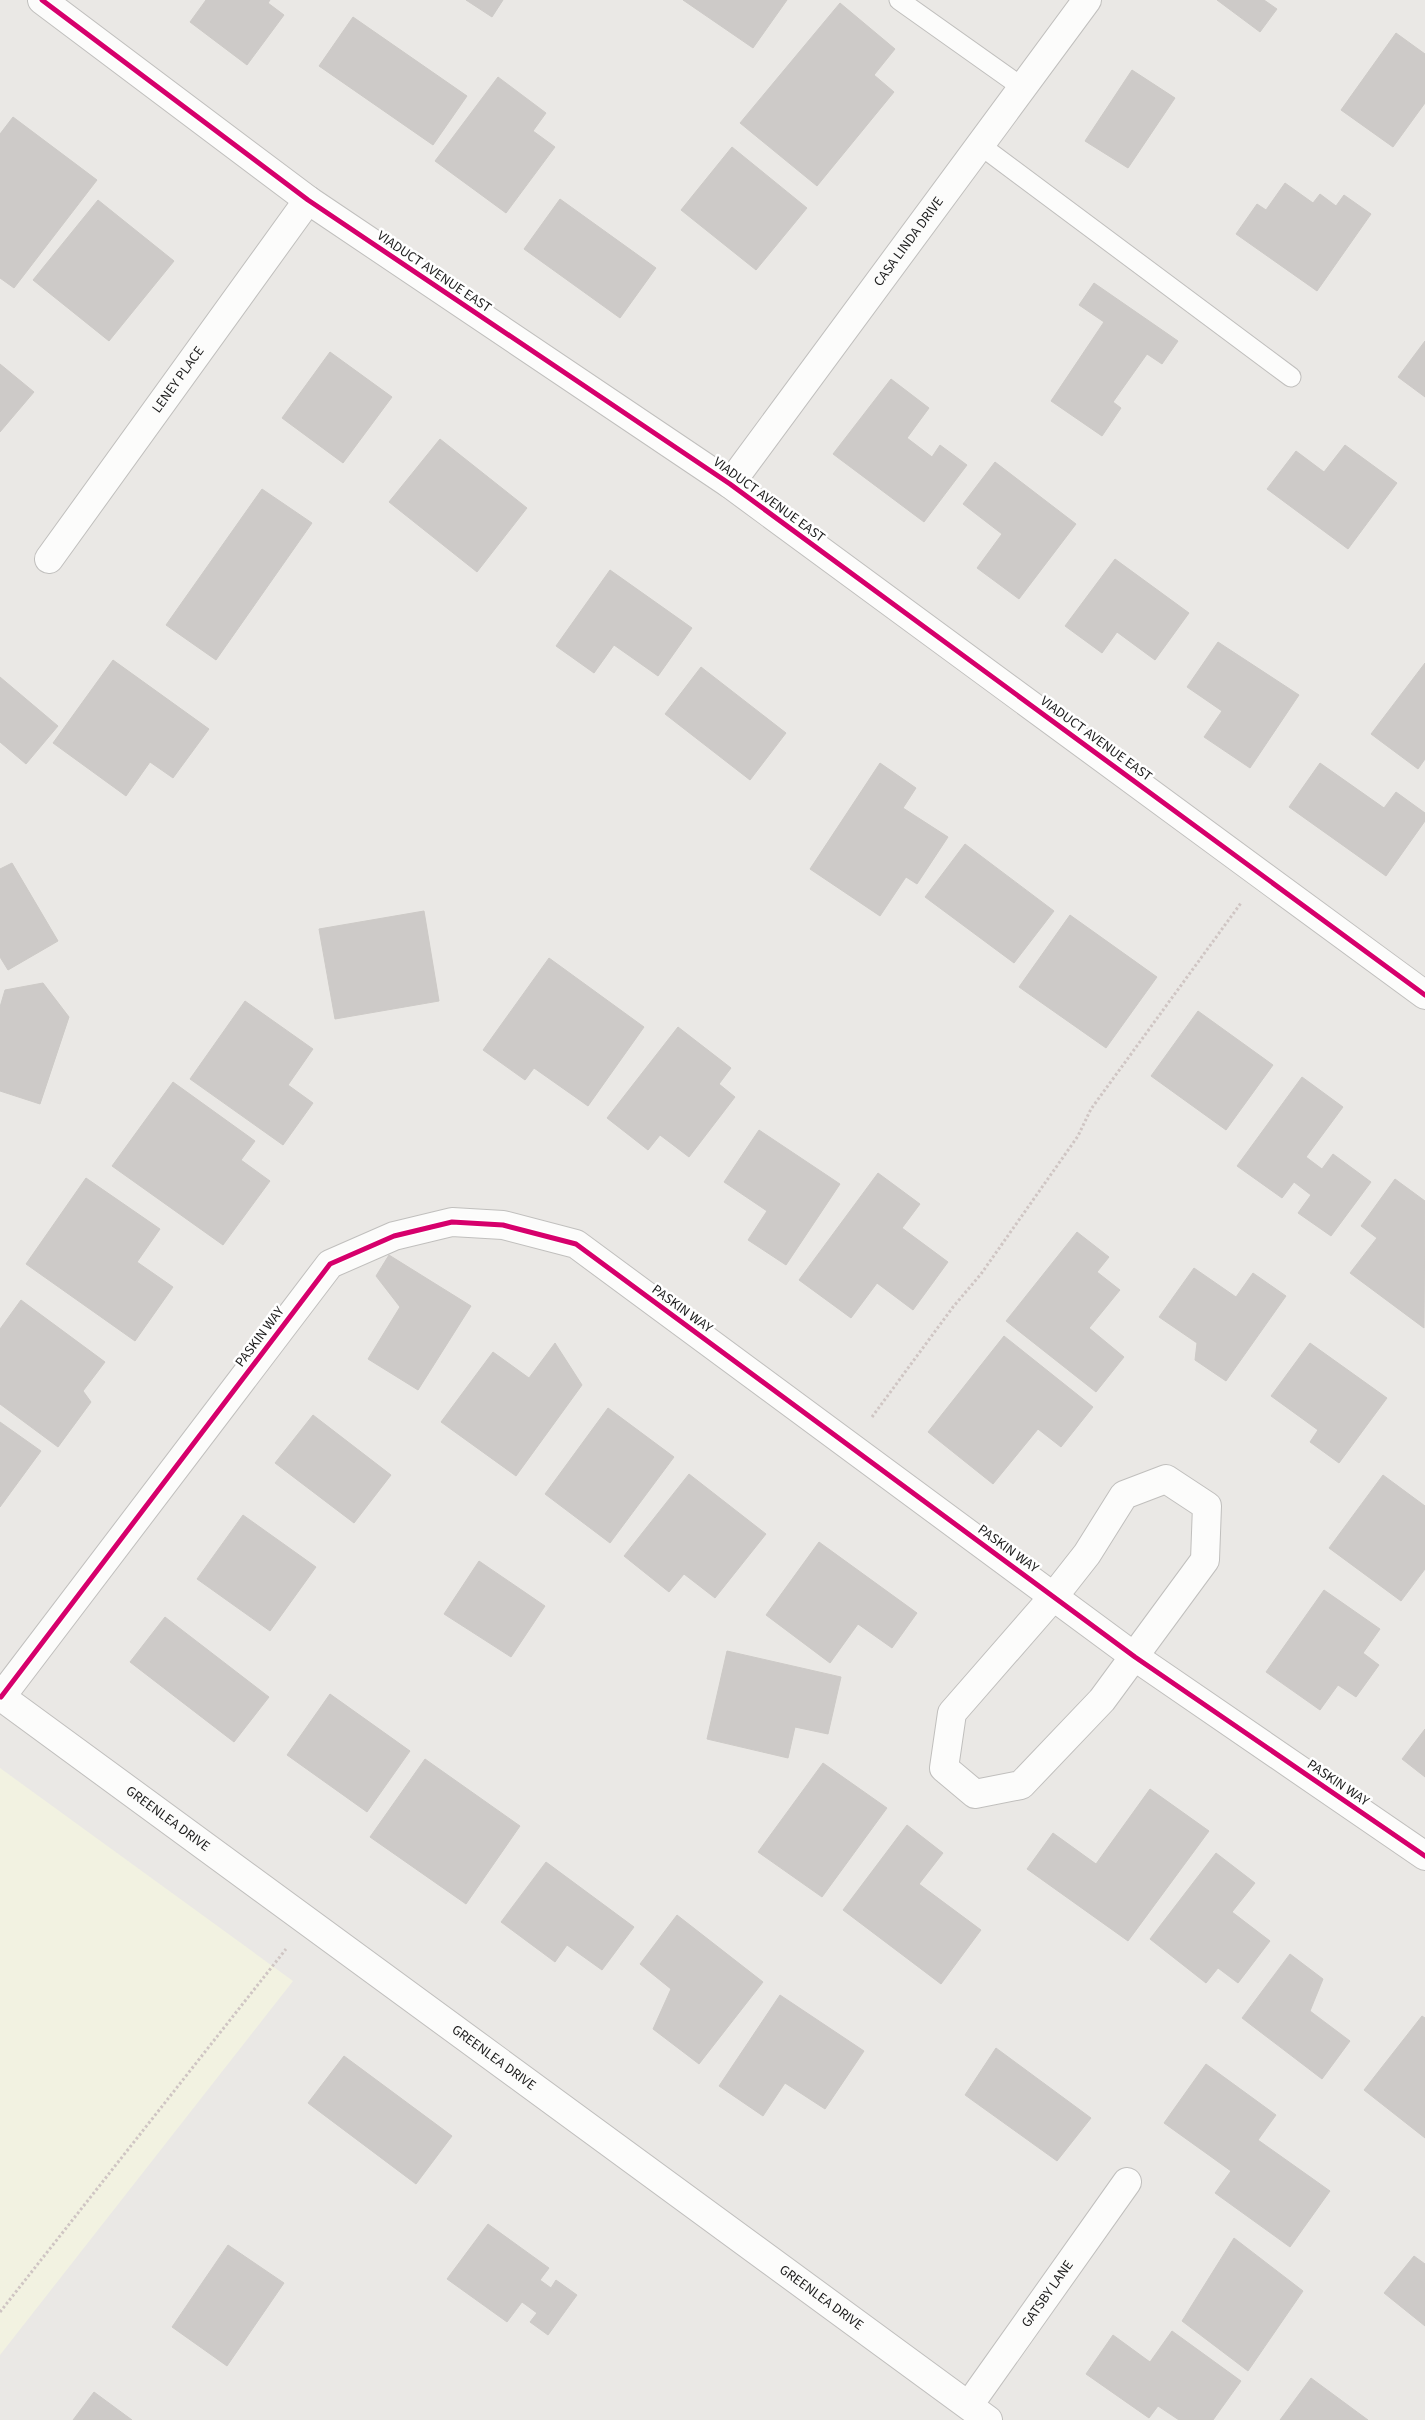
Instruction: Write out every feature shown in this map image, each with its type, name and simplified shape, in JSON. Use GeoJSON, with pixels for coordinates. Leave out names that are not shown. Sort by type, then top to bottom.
{"type":"FeatureCollection","features":[{"type":"Feature","properties":{"kind":"street","name":"VIADUCT AVENUE EAST"},"geometry":{"type":"LineString","coordinates":[[42,0],[308,200],[730,484],[1425,996]]}},
{"type":"Feature","properties":{"kind":"street","name":"CASA LINDA DRIVE"},"geometry":{"type":"LineString","coordinates":[[730,484],[1087,0]]}},
{"type":"Feature","properties":{"kind":"street","name":"LENEY PLACE"},"geometry":{"type":"LineString","coordinates":[[49,559],[308,200]]}},
{"type":"Feature","properties":{"kind":"street","name":"PASKIN WAY"},"geometry":{"type":"LineString","coordinates":[[0,1696],[330,1264],[394,1236],[452,1222],[502,1225],[576,1244],[1135,1657],[1425,1856]]}},
{"type":"Feature","properties":{"kind":"street"},"geometry":{"type":"LineString","coordinates":[[1166,1479],[1207,1506],[1206,1560],[1135,1657],[1102,1700],[1021,1785],[975,1794],[944,1768],[952,1713],[1054,1596],[1087,1554],[1124,1495],[1166,1479]]}},
{"type":"Feature","properties":{"kind":"street","name":"GREENLEA DRIVE"},"geometry":{"type":"LineString","coordinates":[[0,1696],[978,2413]]}},
{"type":"Feature","properties":{"kind":"street","name":"GATSBY LANE"},"geometry":{"type":"LineString","coordinates":[[978,2413],[1127,2182]]}},
{"type":"Feature","properties":{"kind":"lane"},"geometry":{"type":"LineString","coordinates":[[899,0],[1023,88]]}},
{"type":"Feature","properties":{"kind":"lane"},"geometry":{"type":"LineString","coordinates":[[980,146],[1291,377]]}},
{"type":"Feature","properties":{"kind":"path"},"geometry":{"type":"LineString","coordinates":[[851,1446],[953,1307],[981,1274],[1078,1136],[1091,1109],[1261,875]]}},
{"type":"Feature","properties":{"kind":"path"},"geometry":{"type":"LineString","coordinates":[[0,2312],[308,1920]]}},
{"type":"Feature","properties":{"kind":"shaded area"},"geometry":{"type":"Polygon","coordinates":[[[0,1768],[293,1981],[0,2355],[0,1768]]]}},
{"type":"Feature","properties":{"kind":"building"},"geometry":{"type":"Polygon","coordinates":[[[206,0],[270,0],[268,3],[284,15],[247,65],[190,22],[206,0]]]}},
{"type":"Feature","properties":{"kind":"building"},"geometry":{"type":"Polygon","coordinates":[[[466,0],[503,0],[492,17],[466,0]]]}},
{"type":"Feature","properties":{"kind":"building"},"geometry":{"type":"Polygon","coordinates":[[[683,0],[787,0],[753,48],[683,0]]]}},
{"type":"Feature","properties":{"kind":"building"},"geometry":{"type":"Polygon","coordinates":[[[1217,0],[1264,0],[1277,9],[1260,32],[1217,0]]]}},
{"type":"Feature","properties":{"kind":"building"},"geometry":{"type":"Polygon","coordinates":[[[840,3],[895,49],[874,75],[894,92],[817,186],[740,123],[840,3]]]}},
{"type":"Feature","properties":{"kind":"building"},"geometry":{"type":"Polygon","coordinates":[[[353,17],[467,96],[433,145],[319,66],[353,17]]]}},
{"type":"Feature","properties":{"kind":"building"},"geometry":{"type":"Polygon","coordinates":[[[1396,33],[1425,54],[1425,103],[1393,147],[1341,110],[1396,33]]]}},
{"type":"Feature","properties":{"kind":"building"},"geometry":{"type":"Polygon","coordinates":[[[1132,70],[1175,98],[1128,168],[1085,141],[1132,70]]]}},
{"type":"Feature","properties":{"kind":"building"},"geometry":{"type":"Polygon","coordinates":[[[498,77],[546,113],[533,131],[555,147],[506,213],[435,161],[498,77]]]}},
{"type":"Feature","properties":{"kind":"building"},"geometry":{"type":"Polygon","coordinates":[[[13,117],[97,180],[14,288],[0,278],[0,134],[13,117]]]}},
{"type":"Feature","properties":{"kind":"building"},"geometry":{"type":"Polygon","coordinates":[[[732,147],[807,208],[756,270],[681,210],[732,147]]]}},
{"type":"Feature","properties":{"kind":"building"},"geometry":{"type":"Polygon","coordinates":[[[1285,183],[1313,203],[1320,194],[1336,206],[1344,195],[1371,214],[1317,291],[1236,234],[1257,204],[1266,210],[1285,183]]]}},
{"type":"Feature","properties":{"kind":"building"},"geometry":{"type":"Polygon","coordinates":[[[560,199],[656,268],[620,318],[524,249],[560,199]]]}},
{"type":"Feature","properties":{"kind":"building"},"geometry":{"type":"Polygon","coordinates":[[[98,200],[174,261],[109,341],[33,280],[98,200]]]}},
{"type":"Feature","properties":{"kind":"building"},"geometry":{"type":"Polygon","coordinates":[[[1094,283],[1178,341],[1162,364],[1147,354],[1113,402],[1121,408],[1102,436],[1051,401],[1104,322],[1079,305],[1094,283]]]}},
{"type":"Feature","properties":{"kind":"building"},"geometry":{"type":"Polygon","coordinates":[[[1425,341],[1425,397],[1398,377],[1425,341]]]}},
{"type":"Feature","properties":{"kind":"building"},"geometry":{"type":"Polygon","coordinates":[[[330,352],[392,397],[343,463],[282,418],[330,352]]]}},
{"type":"Feature","properties":{"kind":"building"},"geometry":{"type":"Polygon","coordinates":[[[0,364],[34,392],[0,432],[0,364]]]}},
{"type":"Feature","properties":{"kind":"building"},"geometry":{"type":"Polygon","coordinates":[[[891,379],[929,408],[907,438],[932,457],[940,445],[967,465],[924,522],[833,454],[891,379]]]}},
{"type":"Feature","properties":{"kind":"building"},"geometry":{"type":"Polygon","coordinates":[[[440,439],[527,508],[477,572],[389,502],[440,439]]]}},
{"type":"Feature","properties":{"kind":"building"},"geometry":{"type":"Polygon","coordinates":[[[1345,445],[1397,483],[1348,549],[1267,489],[1296,451],[1324,472],[1345,445]]]}},
{"type":"Feature","properties":{"kind":"building"},"geometry":{"type":"Polygon","coordinates":[[[995,462],[1076,524],[1019,599],[977,568],[1002,534],[963,504],[995,462]]]}},
{"type":"Feature","properties":{"kind":"building"},"geometry":{"type":"Polygon","coordinates":[[[262,489],[312,523],[216,660],[166,625],[262,489]]]}},
{"type":"Feature","properties":{"kind":"building"},"geometry":{"type":"Polygon","coordinates":[[[1115,559],[1189,613],[1155,660],[1117,632],[1102,653],[1065,626],[1115,559]]]}},
{"type":"Feature","properties":{"kind":"building"},"geometry":{"type":"Polygon","coordinates":[[[610,570],[692,628],[658,676],[614,645],[594,673],[556,646],[610,570]]]}},
{"type":"Feature","properties":{"kind":"building"},"geometry":{"type":"Polygon","coordinates":[[[1218,642],[1299,695],[1250,768],[1204,737],[1222,711],[1187,687],[1218,642]]]}},
{"type":"Feature","properties":{"kind":"building"},"geometry":{"type":"Polygon","coordinates":[[[113,660],[209,729],[173,778],[150,762],[126,796],[53,743],[113,660]]]}},
{"type":"Feature","properties":{"kind":"building"},"geometry":{"type":"Polygon","coordinates":[[[1425,663],[1425,759],[1418,769],[1371,734],[1425,663]]]}},
{"type":"Feature","properties":{"kind":"building"},"geometry":{"type":"Polygon","coordinates":[[[701,667],[786,733],[750,780],[665,714],[701,667]]]}},
{"type":"Feature","properties":{"kind":"building"},"geometry":{"type":"Polygon","coordinates":[[[0,677],[58,726],[26,764],[0,742],[0,677]]]}},
{"type":"Feature","properties":{"kind":"building"},"geometry":{"type":"Polygon","coordinates":[[[880,763],[916,788],[903,808],[948,837],[917,884],[906,877],[880,916],[810,869],[880,763]]]}},
{"type":"Feature","properties":{"kind":"building"},"geometry":{"type":"Polygon","coordinates":[[[1320,763],[1384,808],[1396,792],[1425,813],[1425,821],[1386,876],[1289,807],[1320,763]]]}},
{"type":"Feature","properties":{"kind":"building"},"geometry":{"type":"Polygon","coordinates":[[[965,844],[1054,911],[1014,963],[925,897],[965,844]]]}},
{"type":"Feature","properties":{"kind":"building"},"geometry":{"type":"Polygon","coordinates":[[[12,863],[58,941],[8,970],[0,957],[0,869],[12,863]]]}},
{"type":"Feature","properties":{"kind":"building"},"geometry":{"type":"Polygon","coordinates":[[[424,911],[439,1001],[335,1019],[319,929],[424,911]]]}},
{"type":"Feature","properties":{"kind":"building"},"geometry":{"type":"Polygon","coordinates":[[[1070,915],[1157,977],[1106,1048],[1019,987],[1070,915]]]}},
{"type":"Feature","properties":{"kind":"building"},"geometry":{"type":"Polygon","coordinates":[[[549,958],[644,1027],[588,1106],[534,1068],[525,1080],[483,1050],[549,958]]]}},
{"type":"Feature","properties":{"kind":"building"},"geometry":{"type":"Polygon","coordinates":[[[43,983],[69,1017],[40,1104],[0,1091],[0,1007],[5,990],[43,983]]]}},
{"type":"Feature","properties":{"kind":"building"},"geometry":{"type":"Polygon","coordinates":[[[245,1001],[313,1049],[288,1085],[313,1103],[283,1145],[190,1079],[245,1001]]]}},
{"type":"Feature","properties":{"kind":"building"},"geometry":{"type":"Polygon","coordinates":[[[1198,1011],[1273,1065],[1226,1130],[1151,1076],[1198,1011]]]}},
{"type":"Feature","properties":{"kind":"building"},"geometry":{"type":"Polygon","coordinates":[[[678,1027],[731,1068],[719,1084],[735,1097],[689,1157],[660,1135],[648,1150],[607,1118],[678,1027]]]}},
{"type":"Feature","properties":{"kind":"building"},"geometry":{"type":"Polygon","coordinates":[[[1302,1077],[1343,1107],[1306,1157],[1322,1169],[1333,1154],[1371,1182],[1331,1236],[1298,1213],[1311,1195],[1294,1182],[1282,1198],[1237,1166],[1302,1077]]]}},
{"type":"Feature","properties":{"kind":"building"},"geometry":{"type":"Polygon","coordinates":[[[173,1082],[255,1141],[241,1160],[270,1181],[223,1245],[112,1166],[173,1082]]]}},
{"type":"Feature","properties":{"kind":"building"},"geometry":{"type":"Polygon","coordinates":[[[759,1130],[840,1184],[786,1265],[748,1240],[767,1211],[724,1182],[759,1130]]]}},
{"type":"Feature","properties":{"kind":"building"},"geometry":{"type":"Polygon","coordinates":[[[878,1173],[920,1204],[902,1228],[948,1262],[913,1310],[877,1283],[851,1318],[799,1280],[878,1173]]]}},
{"type":"Feature","properties":{"kind":"building"},"geometry":{"type":"Polygon","coordinates":[[[86,1178],[160,1229],[137,1262],[173,1287],[135,1341],[26,1264],[86,1178]]]}},
{"type":"Feature","properties":{"kind":"building"},"geometry":{"type":"Polygon","coordinates":[[[1395,1179],[1425,1201],[1424,1328],[1350,1273],[1377,1238],[1361,1226],[1395,1179]]]}},
{"type":"Feature","properties":{"kind":"building"},"geometry":{"type":"Polygon","coordinates":[[[1077,1232],[1109,1257],[1097,1272],[1120,1290],[1089,1328],[1124,1357],[1096,1392],[1006,1321],[1077,1232]]]}},
{"type":"Feature","properties":{"kind":"building"},"geometry":{"type":"Polygon","coordinates":[[[389,1255],[471,1306],[418,1390],[368,1359],[400,1307],[376,1276],[389,1255]]]}},
{"type":"Feature","properties":{"kind":"building"},"geometry":{"type":"Polygon","coordinates":[[[1194,1268],[1236,1297],[1253,1273],[1286,1296],[1226,1381],[1195,1360],[1197,1343],[1159,1317],[1194,1268]]]}},
{"type":"Feature","properties":{"kind":"building"},"geometry":{"type":"Polygon","coordinates":[[[21,1300],[105,1362],[83,1391],[91,1402],[58,1447],[0,1404],[0,1329],[21,1300]]]}},
{"type":"Feature","properties":{"kind":"building"},"geometry":{"type":"Polygon","coordinates":[[[1004,1336],[1093,1407],[1061,1447],[1038,1429],[993,1484],[928,1432],[1004,1336]]]}},
{"type":"Feature","properties":{"kind":"building"},"geometry":{"type":"Polygon","coordinates":[[[555,1343],[582,1385],[516,1476],[441,1422],[493,1352],[529,1378],[555,1343]]]}},
{"type":"Feature","properties":{"kind":"building"},"geometry":{"type":"Polygon","coordinates":[[[1310,1343],[1387,1398],[1339,1463],[1310,1442],[1318,1430],[1271,1396],[1310,1343]]]}},
{"type":"Feature","properties":{"kind":"building"},"geometry":{"type":"Polygon","coordinates":[[[608,1408],[674,1457],[610,1543],[545,1494],[608,1408]]]}},
{"type":"Feature","properties":{"kind":"building"},"geometry":{"type":"Polygon","coordinates":[[[313,1415],[391,1475],[354,1523],[275,1463],[313,1415]]]}},
{"type":"Feature","properties":{"kind":"building"},"geometry":{"type":"Polygon","coordinates":[[[0,1422],[41,1451],[0,1507],[0,1422]]]}},
{"type":"Feature","properties":{"kind":"building"},"geometry":{"type":"Polygon","coordinates":[[[689,1474],[766,1534],[715,1598],[684,1574],[669,1592],[624,1556],[689,1474]]]}},
{"type":"Feature","properties":{"kind":"building"},"geometry":{"type":"Polygon","coordinates":[[[1383,1475],[1425,1506],[1425,1569],[1401,1601],[1329,1548],[1383,1475]]]}},
{"type":"Feature","properties":{"kind":"building"},"geometry":{"type":"Polygon","coordinates":[[[243,1515],[316,1567],[270,1631],[197,1579],[243,1515]]]}},
{"type":"Feature","properties":{"kind":"building"},"geometry":{"type":"Polygon","coordinates":[[[819,1542],[917,1613],[892,1648],[858,1624],[830,1663],[766,1615],[819,1542]]]}},
{"type":"Feature","properties":{"kind":"building"},"geometry":{"type":"Polygon","coordinates":[[[479,1561],[545,1606],[511,1657],[444,1614],[479,1561]]]}},
{"type":"Feature","properties":{"kind":"building"},"geometry":{"type":"Polygon","coordinates":[[[1324,1590],[1380,1629],[1363,1653],[1379,1665],[1356,1697],[1338,1685],[1320,1710],[1266,1672],[1324,1590]]]}},
{"type":"Feature","properties":{"kind":"building"},"geometry":{"type":"Polygon","coordinates":[[[165,1617],[269,1697],[234,1742],[130,1662],[165,1617]]]}},
{"type":"Feature","properties":{"kind":"building"},"geometry":{"type":"Polygon","coordinates":[[[727,1651],[841,1677],[828,1734],[795,1727],[788,1758],[707,1739],[727,1651]]]}},
{"type":"Feature","properties":{"kind":"building"},"geometry":{"type":"Polygon","coordinates":[[[330,1694],[410,1751],[367,1812],[287,1755],[330,1694]]]}},
{"type":"Feature","properties":{"kind":"building"},"geometry":{"type":"Polygon","coordinates":[[[1425,1729],[1425,1777],[1402,1759],[1425,1729]]]}},
{"type":"Feature","properties":{"kind":"building"},"geometry":{"type":"Polygon","coordinates":[[[425,1759],[520,1826],[466,1904],[370,1837],[425,1759]]]}},
{"type":"Feature","properties":{"kind":"building"},"geometry":{"type":"Polygon","coordinates":[[[823,1763],[887,1808],[822,1897],[758,1852],[823,1763]]]}},
{"type":"Feature","properties":{"kind":"building"},"geometry":{"type":"Polygon","coordinates":[[[1150,1789],[1209,1831],[1128,1941],[1027,1869],[1053,1833],[1096,1864],[1150,1789]]]}},
{"type":"Feature","properties":{"kind":"building"},"geometry":{"type":"Polygon","coordinates":[[[907,1825],[943,1853],[919,1884],[981,1930],[941,1984],[843,1910],[907,1825]]]}},
{"type":"Feature","properties":{"kind":"building"},"geometry":{"type":"Polygon","coordinates":[[[1216,1853],[1255,1883],[1232,1912],[1270,1941],[1238,1983],[1218,1968],[1206,1983],[1150,1939],[1216,1853]]]}},
{"type":"Feature","properties":{"kind":"building"},"geometry":{"type":"Polygon","coordinates":[[[546,1862],[634,1927],[602,1970],[567,1945],[555,1962],[501,1922],[546,1862]]]}},
{"type":"Feature","properties":{"kind":"building"},"geometry":{"type":"Polygon","coordinates":[[[677,1915],[763,1982],[699,2064],[653,2029],[671,1989],[640,1964],[677,1915]]]}},
{"type":"Feature","properties":{"kind":"building"},"geometry":{"type":"Polygon","coordinates":[[[1290,1954],[1323,1979],[1310,2011],[1350,2041],[1322,2079],[1242,2018],[1290,1954]]]}},
{"type":"Feature","properties":{"kind":"building"},"geometry":{"type":"Polygon","coordinates":[[[780,1995],[864,2051],[825,2109],[785,2083],[763,2116],[719,2086],[780,1995]]]}},
{"type":"Feature","properties":{"kind":"building"},"geometry":{"type":"Polygon","coordinates":[[[1422,2016],[1425,2018],[1425,2138],[1364,2090],[1422,2016]]]}},
{"type":"Feature","properties":{"kind":"building"},"geometry":{"type":"Polygon","coordinates":[[[996,2048],[1091,2118],[1057,2161],[965,2095],[996,2048]]]}},
{"type":"Feature","properties":{"kind":"building"},"geometry":{"type":"Polygon","coordinates":[[[344,2056],[452,2136],[416,2184],[308,2103],[344,2056]]]}},
{"type":"Feature","properties":{"kind":"building"},"geometry":{"type":"Polygon","coordinates":[[[1206,2064],[1276,2115],[1258,2140],[1330,2191],[1290,2247],[1215,2193],[1231,2171],[1164,2123],[1206,2064]]]}},
{"type":"Feature","properties":{"kind":"building"},"geometry":{"type":"Polygon","coordinates":[[[488,2224],[549,2268],[540,2280],[551,2288],[556,2280],[577,2295],[548,2335],[530,2322],[537,2313],[522,2302],[507,2322],[447,2279],[488,2224]]]}},
{"type":"Feature","properties":{"kind":"building"},"geometry":{"type":"Polygon","coordinates":[[[1234,2238],[1303,2291],[1248,2371],[1182,2321],[1234,2238]]]}},
{"type":"Feature","properties":{"kind":"building"},"geometry":{"type":"Polygon","coordinates":[[[228,2245],[284,2283],[227,2366],[172,2327],[228,2245]]]}},
{"type":"Feature","properties":{"kind":"building"},"geometry":{"type":"Polygon","coordinates":[[[1414,2256],[1425,2264],[1425,2326],[1384,2293],[1414,2256]]]}},
{"type":"Feature","properties":{"kind":"building"},"geometry":{"type":"Polygon","coordinates":[[[1172,2331],[1241,2381],[1213,2420],[1179,2420],[1158,2406],[1149,2418],[1086,2374],[1113,2335],[1150,2362],[1172,2331]]]}},
{"type":"Feature","properties":{"kind":"building"},"geometry":{"type":"Polygon","coordinates":[[[1311,2378],[1368,2420],[1280,2420],[1311,2378]]]}},
{"type":"Feature","properties":{"kind":"building"},"geometry":{"type":"Polygon","coordinates":[[[94,2392],[132,2420],[73,2420],[94,2392]]]}},
{"type":"Feature","properties":{"kind":"cycle path"},"geometry":{"type":"LineString","coordinates":[[42,0],[308,200],[730,484],[1425,995]]}},
{"type":"Feature","properties":{"kind":"cycle path"},"geometry":{"type":"LineString","coordinates":[[1,1697],[330,1264],[394,1236],[452,1222],[503,1225],[576,1244],[1135,1657],[1425,1856]]}}]}
